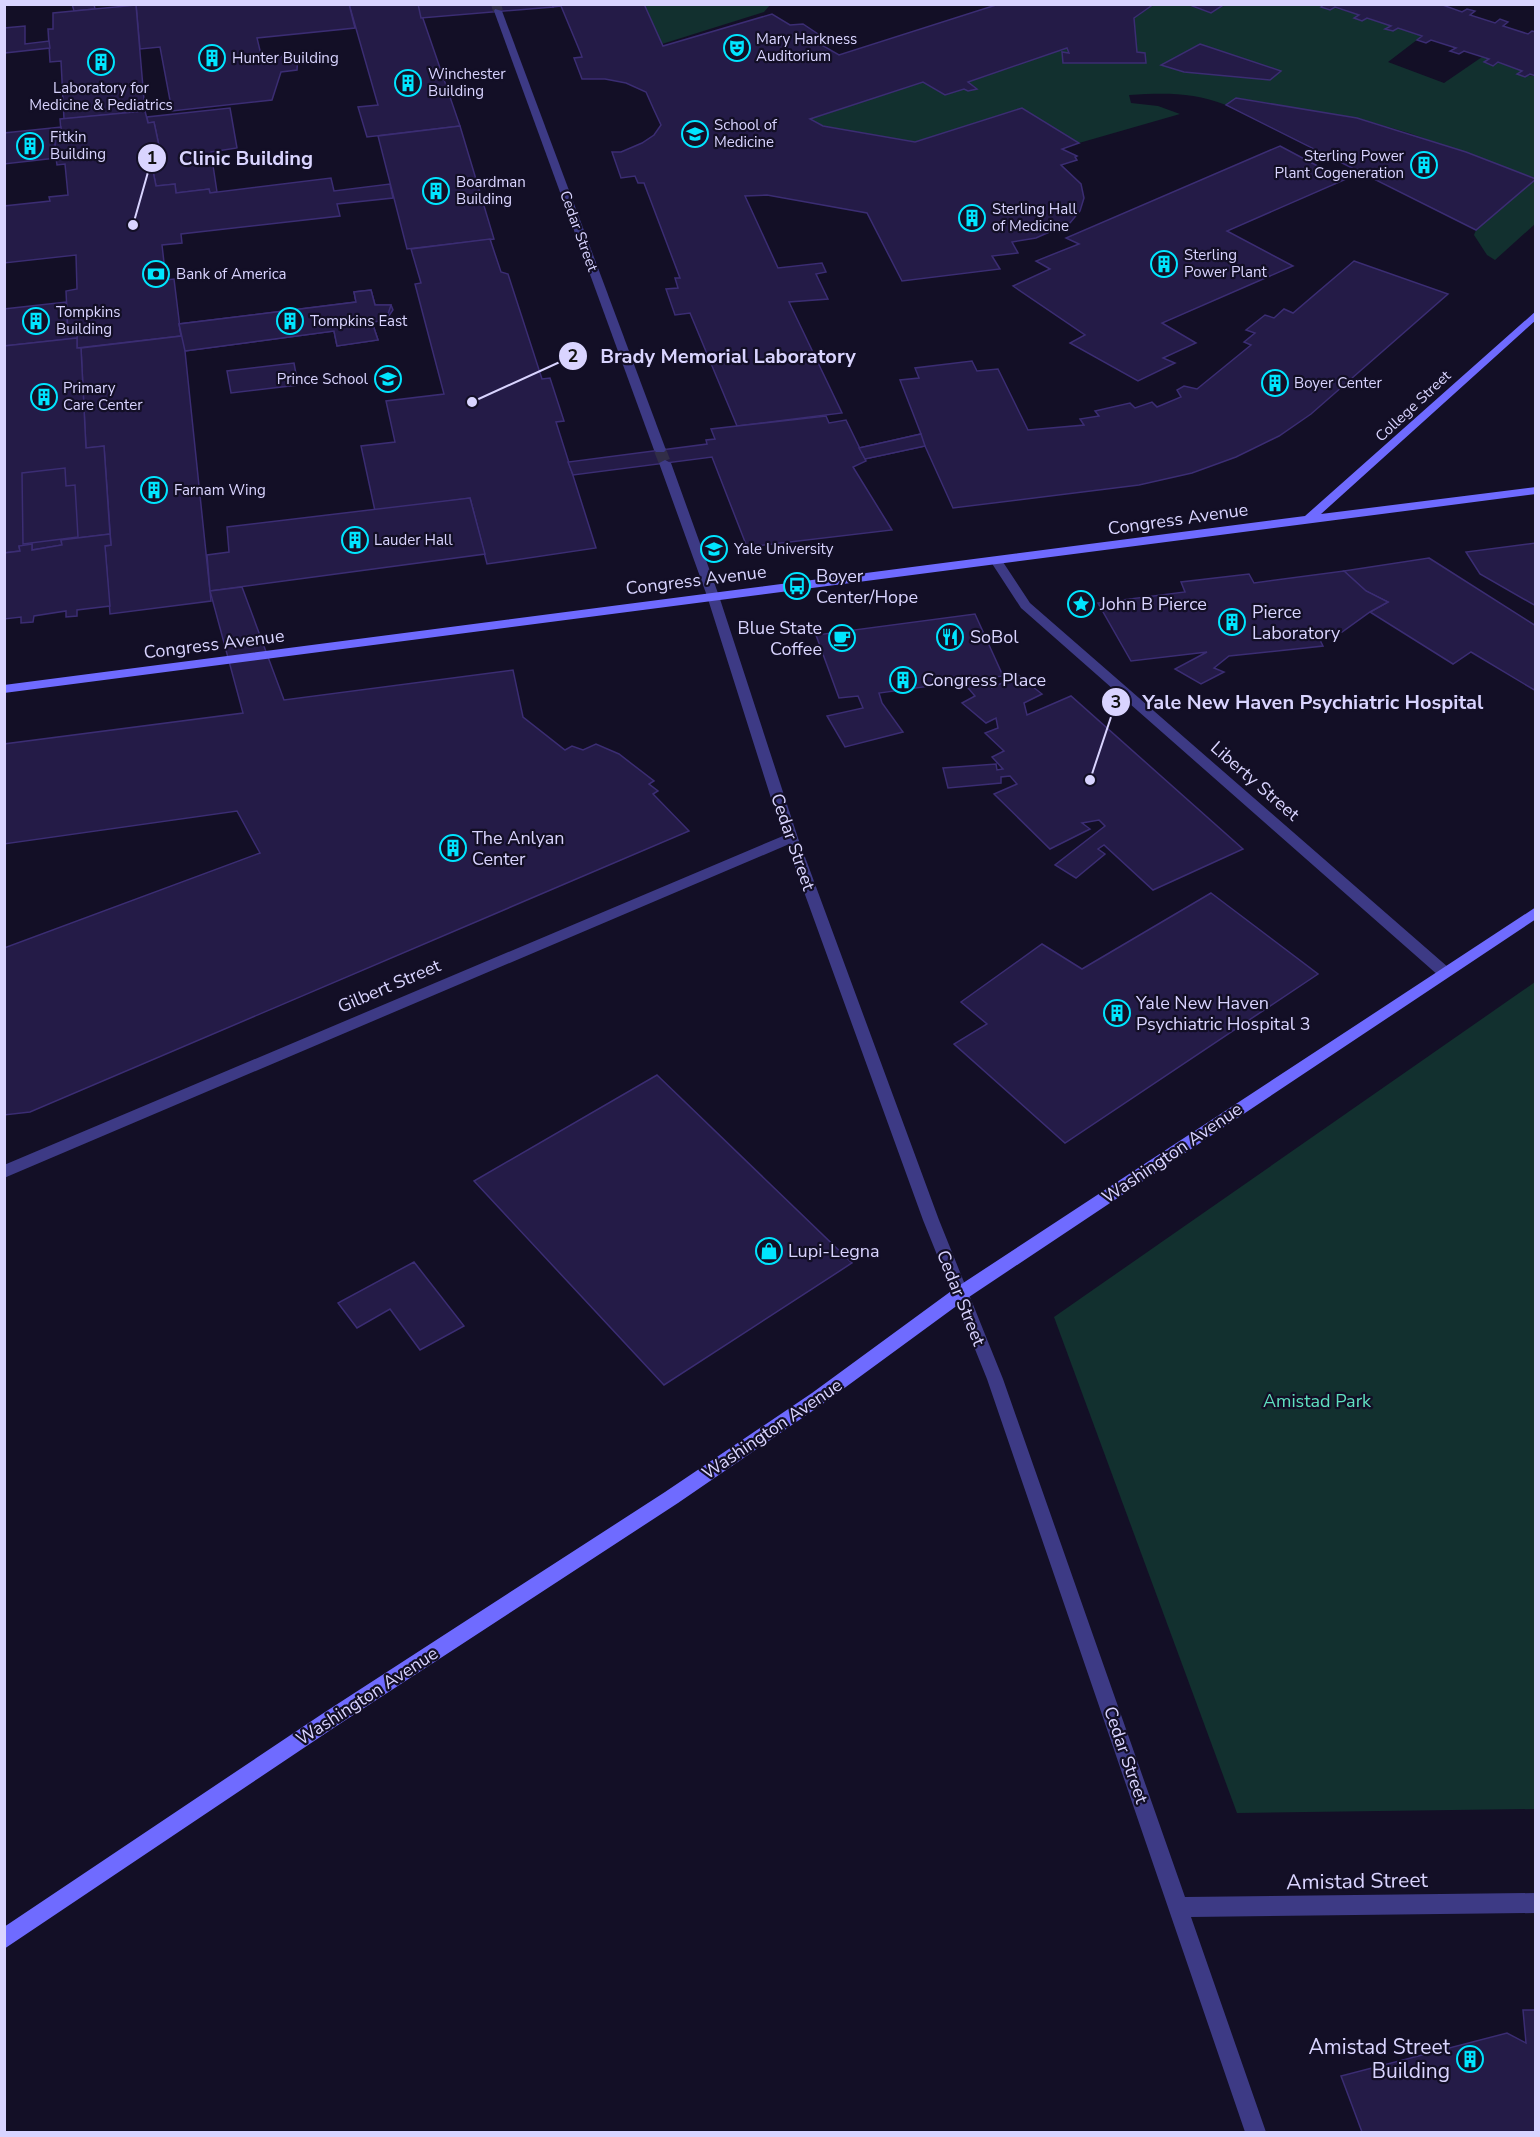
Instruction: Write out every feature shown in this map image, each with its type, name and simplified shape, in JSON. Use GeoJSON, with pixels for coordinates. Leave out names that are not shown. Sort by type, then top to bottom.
{"type":"FeatureCollection","features":[{"type":"Feature","properties":{"kind":"main road","name":"College Street"},"geometry":{"type":"LineString","coordinates":[[1309,519],[1536,314]]}},
{"type":"Feature","properties":{"kind":"main road","name":"Congress Avenue"},"geometry":{"type":"LineString","coordinates":[[4,689],[712,596],[997,562],[1536,490]]}},
{"type":"Feature","properties":{"kind":"main road","name":"Washington Avenue"},"geometry":{"type":"LineString","coordinates":[[4,1939],[370,1693],[681,1491],[875,1359],[960,1294],[1536,912]]}},
{"type":"Feature","properties":{"kind":"street","name":"Cedar Street"},"geometry":{"type":"LineString","coordinates":[[498,11],[660,450]]}},
{"type":"Feature","properties":{"kind":"street","name":"Cedar Street"},"geometry":{"type":"LineString","coordinates":[[665,463],[712,596],[790,838],[927,1209],[995,1379],[1180,1907],[1256,2133]]}},
{"type":"Feature","properties":{"kind":"street","name":"Liberty Street"},"geometry":{"type":"LineString","coordinates":[[997,562],[1025,605],[1444,972]]}},
{"type":"Feature","properties":{"kind":"street","name":"Gilbert Street"},"geometry":{"type":"LineString","coordinates":[[4,1172],[790,838]]}},
{"type":"Feature","properties":{"kind":"street","name":"Amistad Street"},"geometry":{"type":"LineString","coordinates":[[1180,1907],[1536,1903]]}},
{"type":"Feature","properties":{"kind":"green space"},"geometry":{"type":"Polygon","coordinates":[[[644,5],[770,5],[764,12],[662,44],[644,5]]]}},
{"type":"Feature","properties":{"kind":"green space"},"geometry":{"type":"Polygon","coordinates":[[[1154,5],[1187,5],[1211,13],[1225,5],[1325,5],[1359,15],[1354,18],[1362,21],[1367,18],[1391,26],[1386,29],[1393,31],[1398,28],[1422,36],[1388,62],[1444,83],[1482,57],[1489,59],[1485,63],[1493,66],[1498,62],[1522,71],[1518,74],[1535,76],[1535,178],[1409,133],[1357,118],[1237,98],[1226,105],[1178,94],[1129,95],[1131,103],[1158,106],[1180,114],[1079,143],[1022,108],[915,142],[823,126],[810,119],[923,82],[945,95],[964,89],[969,91],[976,88],[968,82],[1067,48],[1069,53],[1063,53],[1063,63],[1146,63],[1145,53],[1137,52],[1134,18],[1154,5]],[[1200,44],[1162,65],[1280,71],[1200,44]]]}},
{"type":"Feature","properties":{"kind":"green space"},"geometry":{"type":"Polygon","coordinates":[[[1535,179],[1535,224],[1495,260],[1487,255],[1474,235],[1476,230],[1535,179]]]}},
{"type":"Feature","properties":{"kind":"green space","name":"Amistad Park"},"geometry":{"type":"Polygon","coordinates":[[[1535,982],[1535,1809],[1237,1813],[1054,1317],[1535,982]]]}},
{"type":"Feature","properties":{"kind":"building"},"geometry":{"type":"Polygon","coordinates":[[[72,4],[94,4],[95,9],[74,11],[72,4]]]}},
{"type":"Feature","properties":{"kind":"building","name":"Hunter Building"},"geometry":{"type":"Polygon","coordinates":[[[136,4],[349,4],[355,28],[257,38],[262,59],[298,55],[297,70],[281,72],[272,100],[172,111],[160,47],[140,49],[136,4]]]}},
{"type":"Feature","properties":{"kind":"building","name":"Winchester Building"},"geometry":{"type":"Polygon","coordinates":[[[349,4],[418,4],[460,126],[367,137],[358,107],[378,105],[349,4]]]}},
{"type":"Feature","properties":{"kind":"building"},"geometry":{"type":"Polygon","coordinates":[[[418,4],[552,4],[553,7],[421,18],[418,4]]]}},
{"type":"Feature","properties":{"kind":"building","name":"Sterling Hall of Medicine"},"geometry":{"type":"Polygon","coordinates":[[[552,4],[644,4],[663,46],[772,14],[790,25],[803,24],[824,38],[818,43],[839,55],[999,4],[1154,4],[1134,18],[1137,52],[1145,53],[1146,63],[1063,63],[1062,52],[1069,53],[1067,48],[968,82],[977,89],[968,91],[964,89],[945,95],[923,82],[810,119],[823,126],[915,142],[1022,108],[1079,143],[1062,149],[1077,156],[1075,157],[1077,160],[1061,165],[1081,184],[1084,198],[1080,211],[1070,223],[1036,238],[1012,242],[1018,253],[992,256],[1000,269],[902,281],[867,213],[767,195],[745,196],[778,268],[822,263],[826,272],[816,274],[828,299],[789,302],[842,413],[737,426],[690,313],[675,315],[666,289],[678,288],[675,278],[680,278],[644,183],[638,183],[635,176],[621,178],[612,152],[621,152],[642,143],[654,135],[661,125],[646,92],[626,83],[605,79],[582,79],[574,58],[582,57],[581,54],[561,6],[553,7],[552,4]]]}},
{"type":"Feature","properties":{"kind":"building"},"geometry":{"type":"Polygon","coordinates":[[[1187,4],[1225,4],[1211,13],[1187,4]]]}},
{"type":"Feature","properties":{"kind":"building"},"geometry":{"type":"Polygon","coordinates":[[[1325,4],[1440,4],[1462,12],[1467,9],[1475,11],[1470,15],[1495,23],[1500,19],[1508,22],[1503,26],[1528,34],[1532,31],[1536,32],[1536,76],[1530,74],[1525,77],[1517,74],[1522,71],[1498,62],[1493,66],[1484,62],[1489,59],[1464,51],[1459,54],[1450,51],[1456,48],[1431,40],[1426,43],[1417,40],[1422,36],[1398,28],[1393,31],[1385,29],[1391,26],[1367,18],[1362,21],[1354,18],[1359,15],[1335,7],[1330,10],[1321,7],[1325,4]]]}},
{"type":"Feature","properties":{"kind":"building","name":"Laboratory for Medicine & Pediatrics"},"geometry":{"type":"Polygon","coordinates":[[[136,5],[145,111],[64,119],[61,61],[50,62],[48,29],[53,29],[53,13],[136,5]]]}},
{"type":"Feature","properties":{"kind":"building"},"geometry":{"type":"Polygon","coordinates":[[[25,26],[25,44],[49,41],[50,48],[5,53],[4,86],[4,28],[25,26]]]}},
{"type":"Feature","properties":{"kind":"building"},"geometry":{"type":"Polygon","coordinates":[[[1200,44],[1281,71],[1270,80],[1184,72],[1161,65],[1200,44]]]}},
{"type":"Feature","properties":{"kind":"building","name":"Sterling Power Plant Cogeneration"},"geometry":{"type":"Polygon","coordinates":[[[1236,98],[1357,118],[1466,152],[1536,179],[1476,230],[1226,105],[1236,98]]]}},
{"type":"Feature","properties":{"kind":"building"},"geometry":{"type":"Polygon","coordinates":[[[230,108],[237,148],[211,152],[217,192],[210,193],[209,189],[176,193],[175,184],[156,186],[150,156],[161,155],[154,122],[148,123],[147,117],[230,108]]]}},
{"type":"Feature","properties":{"kind":"building"},"geometry":{"type":"Polygon","coordinates":[[[145,111],[148,123],[154,122],[161,155],[150,156],[156,186],[175,184],[176,193],[209,189],[210,193],[331,178],[334,191],[390,184],[393,198],[337,204],[340,216],[181,234],[182,243],[162,245],[166,280],[174,279],[181,336],[77,348],[77,332],[68,333],[66,291],[77,289],[76,255],[4,263],[4,206],[50,201],[49,197],[68,195],[65,164],[57,165],[56,158],[54,132],[61,131],[60,119],[145,111]]]}},
{"type":"Feature","properties":{"kind":"building","name":"Boardman Building"},"geometry":{"type":"Polygon","coordinates":[[[460,126],[494,239],[407,249],[378,136],[460,126]]]}},
{"type":"Feature","properties":{"kind":"building","name":"Fitkin Building"},"geometry":{"type":"Polygon","coordinates":[[[61,127],[61,131],[54,132],[56,158],[4,164],[4,133],[61,127]]]}},
{"type":"Feature","properties":{"kind":"building","name":"Sterling Power Plant"},"geometry":{"type":"Polygon","coordinates":[[[1280,146],[1344,180],[1227,231],[1293,266],[1162,323],[1196,343],[1163,358],[1175,363],[1138,381],[1070,343],[1085,335],[1013,286],[1050,269],[1036,261],[1079,244],[1066,238],[1280,146]]]}},
{"type":"Feature","properties":{"kind":"building"},"geometry":{"type":"Polygon","coordinates":[[[490,239],[501,272],[508,274],[542,379],[550,378],[564,421],[556,422],[596,548],[487,564],[470,498],[375,511],[361,446],[395,442],[386,401],[444,394],[415,284],[421,283],[411,249],[490,239]]]}},
{"type":"Feature","properties":{"kind":"building","name":"Boyer Center"},"geometry":{"type":"Polygon","coordinates":[[[1354,261],[1448,294],[1311,414],[1279,436],[1236,457],[1192,473],[1139,485],[953,508],[925,446],[865,459],[859,448],[921,434],[900,380],[919,378],[915,368],[972,361],[977,371],[998,369],[1028,430],[1084,425],[1080,419],[1099,416],[1095,411],[1130,403],[1135,408],[1152,402],[1157,407],[1181,397],[1177,390],[1184,386],[1197,389],[1251,345],[1244,342],[1255,333],[1246,330],[1265,315],[1274,318],[1284,309],[1293,313],[1354,261]]]}},
{"type":"Feature","properties":{"kind":"building","name":"Farnam Wing"},"geometry":{"type":"Polygon","coordinates":[[[371,290],[375,305],[391,305],[393,310],[386,320],[372,322],[378,340],[337,346],[334,331],[185,351],[211,601],[110,614],[105,546],[111,545],[104,446],[86,448],[81,348],[181,336],[179,324],[356,302],[354,292],[371,290]]]}},
{"type":"Feature","properties":{"kind":"building","name":"Tompkins East"},"geometry":{"type":"Polygon","coordinates":[[[371,290],[375,305],[391,305],[386,320],[372,322],[378,340],[337,346],[334,331],[185,351],[179,324],[356,302],[354,292],[371,290]]]}},
{"type":"Feature","properties":{"kind":"building","name":"Tompkins Building"},"geometry":{"type":"Polygon","coordinates":[[[66,302],[68,333],[77,332],[77,338],[4,346],[4,309],[66,302]]]}},
{"type":"Feature","properties":{"kind":"building","name":"Primary Care Center"},"geometry":{"type":"Polygon","coordinates":[[[77,338],[77,348],[81,348],[86,448],[104,446],[110,534],[61,540],[62,545],[32,550],[32,544],[19,546],[20,551],[4,553],[4,346],[77,338]]]}},
{"type":"Feature","properties":{"kind":"building"},"geometry":{"type":"Polygon","coordinates":[[[294,363],[298,385],[231,393],[227,371],[294,363]]]}},
{"type":"Feature","properties":{"kind":"building"},"geometry":{"type":"Polygon","coordinates":[[[826,416],[829,423],[846,420],[866,461],[853,467],[892,530],[747,547],[712,457],[573,475],[568,462],[707,444],[706,440],[715,439],[711,429],[826,416]]]}},
{"type":"Feature","properties":{"kind":"building"},"geometry":{"type":"Polygon","coordinates":[[[921,434],[925,446],[865,459],[859,448],[921,434]]]}},
{"type":"Feature","properties":{"kind":"building"},"geometry":{"type":"Polygon","coordinates":[[[65,468],[66,486],[75,485],[78,537],[23,544],[22,473],[65,468]]]}},
{"type":"Feature","properties":{"kind":"building","name":"Lauder Hall"},"geometry":{"type":"Polygon","coordinates":[[[470,498],[485,554],[210,591],[207,555],[229,552],[227,527],[470,498]]]}},
{"type":"Feature","properties":{"kind":"building"},"geometry":{"type":"Polygon","coordinates":[[[110,534],[111,545],[105,546],[110,606],[77,610],[77,616],[66,617],[66,611],[34,616],[33,622],[21,623],[21,617],[4,619],[4,553],[20,551],[19,546],[32,544],[32,550],[62,545],[61,540],[110,534]]]}},
{"type":"Feature","properties":{"kind":"building"},"geometry":{"type":"Polygon","coordinates":[[[1536,543],[1536,606],[1480,574],[1466,552],[1536,543]]]}},
{"type":"Feature","properties":{"kind":"building"},"geometry":{"type":"Polygon","coordinates":[[[1429,558],[1536,626],[1536,691],[1471,652],[1453,664],[1370,612],[1388,602],[1366,591],[1344,571],[1429,558]]]}},
{"type":"Feature","properties":{"kind":"building","name":"Pierce Laboratory"},"geometry":{"type":"Polygon","coordinates":[[[1344,571],[1366,591],[1388,602],[1342,632],[1318,636],[1323,646],[1229,656],[1214,668],[1224,672],[1201,684],[1175,669],[1207,652],[1131,661],[1098,603],[1185,592],[1181,582],[1249,574],[1254,583],[1344,571]]]}},
{"type":"Feature","properties":{"kind":"building","name":"The Anlyan Center"},"geometry":{"type":"Polygon","coordinates":[[[242,587],[284,700],[513,670],[523,717],[565,750],[572,746],[583,750],[596,744],[619,754],[654,781],[649,784],[658,791],[653,794],[689,831],[30,1112],[4,1115],[4,948],[260,853],[237,811],[4,844],[4,744],[243,713],[210,591],[242,587]]]}},
{"type":"Feature","properties":{"kind":"building","name":"Congress Place"},"geometry":{"type":"Polygon","coordinates":[[[975,614],[1003,676],[879,693],[882,703],[903,732],[845,747],[827,716],[863,708],[858,696],[839,698],[816,635],[975,614]]]}},
{"type":"Feature","properties":{"kind":"building"},"geometry":{"type":"Polygon","coordinates":[[[1018,675],[1042,694],[1024,703],[1027,715],[1071,696],[1243,849],[1153,890],[1104,845],[1098,849],[1105,854],[1076,878],[1055,865],[1105,826],[1099,820],[1082,823],[1090,829],[1050,849],[994,794],[1017,784],[1010,776],[1001,777],[1001,783],[948,788],[943,768],[996,764],[997,770],[1003,769],[992,757],[1004,751],[985,733],[998,728],[996,718],[986,723],[962,703],[975,696],[963,682],[985,679],[992,688],[1018,675]]]}},
{"type":"Feature","properties":{"kind":"building","name":"Yale New Haven Psychiatric Hospital 3"},"geometry":{"type":"Polygon","coordinates":[[[1211,893],[1318,974],[1065,1143],[954,1044],[987,1024],[961,1002],[1042,944],[1082,969],[1211,893]]]}},
{"type":"Feature","properties":{"kind":"building"},"geometry":{"type":"Polygon","coordinates":[[[657,1075],[852,1263],[664,1385],[474,1181],[657,1075]]]}},
{"type":"Feature","properties":{"kind":"building"},"geometry":{"type":"Polygon","coordinates":[[[414,1262],[464,1326],[420,1350],[390,1309],[357,1328],[338,1303],[414,1262]]]}},
{"type":"Feature","properties":{"kind":"building","name":"Amistad Street Building"},"geometry":{"type":"Polygon","coordinates":[[[1523,2010],[1536,2010],[1536,2132],[1362,2132],[1341,2076],[1507,2033],[1526,2043],[1523,2010]]]}},
{"type":"Feature","properties":{"kind":"tunnel"},"geometry":{"type":"LineString","coordinates":[[496,4],[498,11]]}},
{"type":"Feature","properties":{"kind":"tunnel"},"geometry":{"type":"LineString","coordinates":[[660,450],[665,463]]}},
{"type":"Feature","properties":{"kind":"place","name":"Mary Harkness Auditorium"},"geometry":{"type":"Point","coordinates":[737,48]}},
{"type":"Feature","properties":{"kind":"place","name":"Hunter Building"},"geometry":{"type":"Point","coordinates":[212,58]}},
{"type":"Feature","properties":{"kind":"place","name":"Laboratory for Medicine & Pediatrics"},"geometry":{"type":"Point","coordinates":[101,62]}},
{"type":"Feature","properties":{"kind":"place","name":"Winchester Building"},"geometry":{"type":"Point","coordinates":[408,83]}},
{"type":"Feature","properties":{"kind":"place","name":"School of Medicine"},"geometry":{"type":"Point","coordinates":[695,134]}},
{"type":"Feature","properties":{"kind":"place","name":"Fitkin Building"},"geometry":{"type":"Point","coordinates":[30,146]}},
{"type":"Feature","properties":{"kind":"place","name":"Sterling Power Plant Cogeneration"},"geometry":{"type":"Point","coordinates":[1424,165]}},
{"type":"Feature","properties":{"kind":"place","name":"Boardman Building"},"geometry":{"type":"Point","coordinates":[436,191]}},
{"type":"Feature","properties":{"kind":"place","name":"Sterling Hall of Medicine"},"geometry":{"type":"Point","coordinates":[972,218]}},
{"type":"Feature","properties":{"kind":"place","name":"Clinic Building"},"geometry":{"type":"Point","coordinates":[133,225]}},
{"type":"Feature","properties":{"kind":"place","name":"Sterling Power Plant"},"geometry":{"type":"Point","coordinates":[1164,264]}},
{"type":"Feature","properties":{"kind":"place","name":"Bank of America"},"geometry":{"type":"Point","coordinates":[156,274]}},
{"type":"Feature","properties":{"kind":"place","name":"Tompkins Building"},"geometry":{"type":"Point","coordinates":[36,321]}},
{"type":"Feature","properties":{"kind":"place","name":"Tompkins East"},"geometry":{"type":"Point","coordinates":[290,321]}},
{"type":"Feature","properties":{"kind":"place","name":"Prince School"},"geometry":{"type":"Point","coordinates":[388,379]}},
{"type":"Feature","properties":{"kind":"place","name":"Boyer Center"},"geometry":{"type":"Point","coordinates":[1275,383]}},
{"type":"Feature","properties":{"kind":"place","name":"Primary Care Center"},"geometry":{"type":"Point","coordinates":[44,397]}},
{"type":"Feature","properties":{"kind":"place","name":"Brady Memorial Laboratory"},"geometry":{"type":"Point","coordinates":[472,402]}},
{"type":"Feature","properties":{"kind":"place","name":"Farnam Wing"},"geometry":{"type":"Point","coordinates":[154,490]}},
{"type":"Feature","properties":{"kind":"place","name":"Lauder Hall"},"geometry":{"type":"Point","coordinates":[355,540]}},
{"type":"Feature","properties":{"kind":"place","name":"Yale University"},"geometry":{"type":"Point","coordinates":[714,549]}},
{"type":"Feature","properties":{"kind":"place","name":"Boyer Center/Hope"},"geometry":{"type":"Point","coordinates":[797,586]}},
{"type":"Feature","properties":{"kind":"place","name":"John B Pierce"},"geometry":{"type":"Point","coordinates":[1081,604]}},
{"type":"Feature","properties":{"kind":"place","name":"Pierce Laboratory"},"geometry":{"type":"Point","coordinates":[1232,622]}},
{"type":"Feature","properties":{"kind":"place","name":"SoBol"},"geometry":{"type":"Point","coordinates":[950,637]}},
{"type":"Feature","properties":{"kind":"place","name":"Blue State Coffee"},"geometry":{"type":"Point","coordinates":[842,638]}},
{"type":"Feature","properties":{"kind":"place","name":"Congress Place"},"geometry":{"type":"Point","coordinates":[903,680]}},
{"type":"Feature","properties":{"kind":"place","name":"Yale New Haven Psychiatric Hospital"},"geometry":{"type":"Point","coordinates":[1090,780]}},
{"type":"Feature","properties":{"kind":"place","name":"The Anlyan Center"},"geometry":{"type":"Point","coordinates":[453,848]}},
{"type":"Feature","properties":{"kind":"place","name":"Yale New Haven Psychiatric Hospital 3"},"geometry":{"type":"Point","coordinates":[1117,1013]}},
{"type":"Feature","properties":{"kind":"place","name":"Lupi-Legna"},"geometry":{"type":"Point","coordinates":[769,1251]}},
{"type":"Feature","properties":{"kind":"place","name":"Amistad Street Building"},"geometry":{"type":"Point","coordinates":[1470,2059]}}]}
